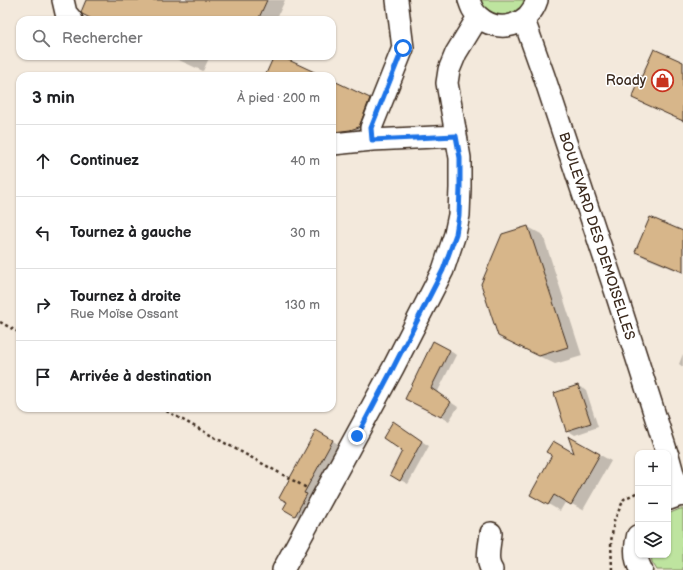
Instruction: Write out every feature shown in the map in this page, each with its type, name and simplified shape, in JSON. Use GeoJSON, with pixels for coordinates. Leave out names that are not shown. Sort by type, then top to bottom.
{"type":"FeatureCollection","features":[{"type":"Feature","properties":{"kind":"main road"},"geometry":{"type":"LineString","coordinates":[[637,558],[640,569]]}},
{"type":"Feature","properties":{"kind":"street"},"geometry":{"type":"LineString","coordinates":[[63,0],[66,13],[69,16]]}},
{"type":"Feature","properties":{"kind":"street"},"geometry":{"type":"LineString","coordinates":[[372,140],[371,128],[403,48],[397,0]]}},
{"type":"Feature","properties":{"kind":"street"},"geometry":{"type":"LineString","coordinates":[[283,570],[393,368],[443,270],[456,234],[459,215],[460,158],[447,83],[449,70],[474,8],[489,23],[495,26],[511,25],[524,20],[534,8],[536,0]]}},
{"type":"Feature","properties":{"kind":"street","name":"BOULEVARD DES DEMOISELLES"},"geometry":{"type":"LineString","coordinates":[[524,20],[613,283],[667,450]]}},
{"type":"Feature","properties":{"kind":"street"},"geometry":{"type":"LineString","coordinates":[[336,144],[372,140],[456,136]]}},
{"type":"Feature","properties":{"kind":"street","name":"BOULEVARD DES DEMOISELLES"},"geometry":{"type":"LineString","coordinates":[[671,468],[677,496]]}},
{"type":"Feature","properties":{"kind":"street"},"geometry":{"type":"LineString","coordinates":[[491,533],[489,566],[492,570]]}},
{"type":"Feature","properties":{"kind":"path"},"geometry":{"type":"LineString","coordinates":[[0,322],[16,331]]}},
{"type":"Feature","properties":{"kind":"path"},"geometry":{"type":"LineString","coordinates":[[168,412],[323,497]]}},
{"type":"Feature","properties":{"kind":"path"},"geometry":{"type":"LineString","coordinates":[[612,570],[611,542],[614,521],[624,499],[635,494]]}},
{"type":"Feature","properties":{"kind":"green space"},"geometry":{"type":"Polygon","coordinates":[[[480,0],[524,0],[521,7],[516,12],[503,16],[489,12],[480,0]]]}},
{"type":"Feature","properties":{"kind":"green space"},"geometry":{"type":"Polygon","coordinates":[[[683,509],[683,570],[657,570],[651,558],[671,558],[671,513],[683,509]]]}},
{"type":"Feature","properties":{"kind":"building"},"geometry":{"type":"Polygon","coordinates":[[[86,0],[267,0],[260,16],[86,16],[81,12],[86,0]]]}},
{"type":"Feature","properties":{"kind":"building","name":"Roady"},"geometry":{"type":"Polygon","coordinates":[[[654,49],[683,62],[683,121],[632,98],[654,49]]]}},
{"type":"Feature","properties":{"kind":"building"},"geometry":{"type":"Polygon","coordinates":[[[272,60],[289,60],[314,72],[267,72],[272,60]]]}},
{"type":"Feature","properties":{"kind":"building"},"geometry":{"type":"Polygon","coordinates":[[[336,82],[370,98],[359,127],[336,132],[336,82]]]}},
{"type":"Feature","properties":{"kind":"building"},"geometry":{"type":"Polygon","coordinates":[[[650,217],[683,231],[683,272],[635,252],[650,217]]]}},
{"type":"Feature","properties":{"kind":"building"},"geometry":{"type":"Polygon","coordinates":[[[528,226],[568,347],[539,356],[498,336],[481,284],[502,234],[528,226]]]}},
{"type":"Feature","properties":{"kind":"building"},"geometry":{"type":"Polygon","coordinates":[[[433,341],[450,350],[431,388],[451,402],[441,417],[405,399],[433,341]]]}},
{"type":"Feature","properties":{"kind":"building"},"geometry":{"type":"Polygon","coordinates":[[[578,385],[591,423],[566,431],[554,393],[578,385]]]}},
{"type":"Feature","properties":{"kind":"building"},"geometry":{"type":"Polygon","coordinates":[[[393,421],[422,441],[400,481],[390,475],[402,451],[383,438],[393,421]]]}},
{"type":"Feature","properties":{"kind":"building"},"geometry":{"type":"Polygon","coordinates":[[[316,430],[333,440],[304,493],[307,494],[295,516],[283,509],[287,502],[279,498],[316,430]]]}},
{"type":"Feature","properties":{"kind":"building"},"geometry":{"type":"Polygon","coordinates":[[[568,436],[600,454],[571,505],[554,495],[548,505],[530,495],[552,455],[546,452],[553,441],[574,453],[568,436]]]}},
{"type":"Feature","properties":{"kind":"place","name":"Roady"},"geometry":{"type":"Point","coordinates":[662,80]}},
{"type":"Feature","properties":{"kind":"route"},"geometry":{"type":"LineString","coordinates":[[357,436],[443,270],[456,234],[459,215],[460,158],[456,136],[372,140],[371,128],[403,48]]}}]}
